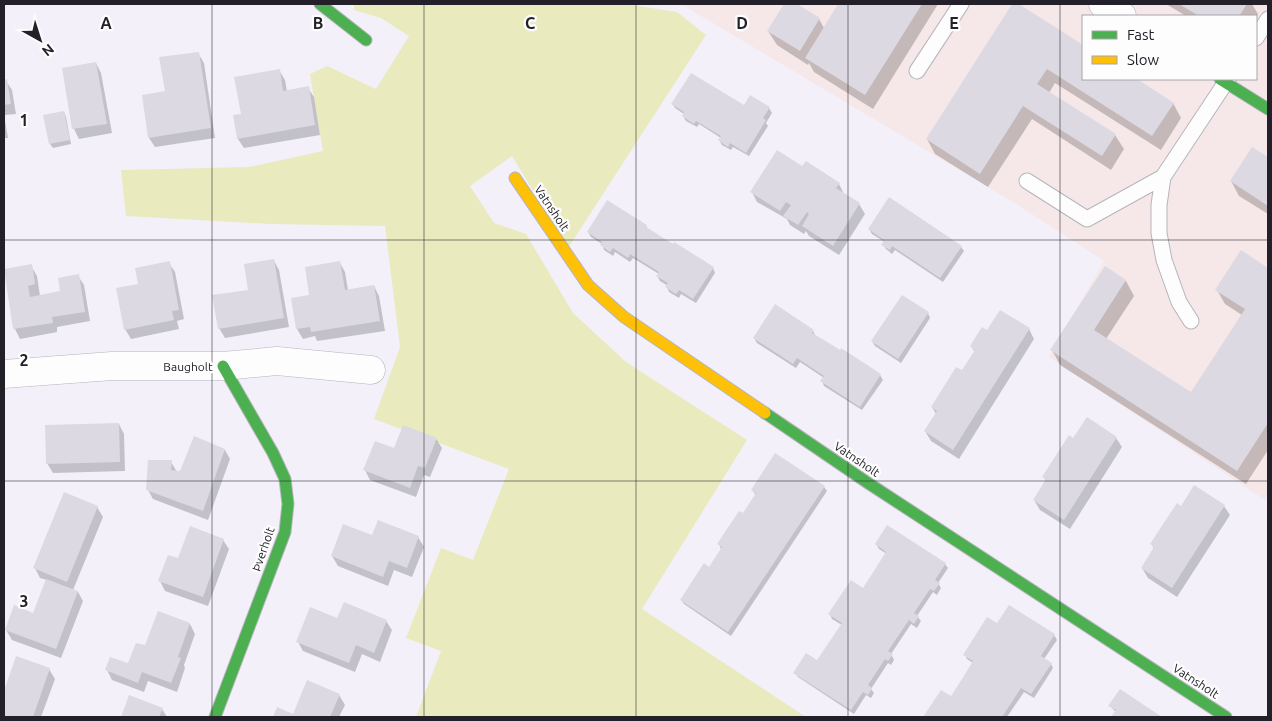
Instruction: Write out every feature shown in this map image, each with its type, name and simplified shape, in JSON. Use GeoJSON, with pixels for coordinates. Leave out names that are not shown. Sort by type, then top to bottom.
{"type":"FeatureCollection","features":[{"type":"Feature","properties":{"kind":"street"},"geometry":{"type":"LineString","coordinates":[[320,4],[366,40]]}},
{"type":"Feature","properties":{"kind":"street"},"geometry":{"type":"LineString","coordinates":[[1103,4],[1120,15]]}},
{"type":"Feature","properties":{"kind":"street"},"geometry":{"type":"LineString","coordinates":[[1225,80],[1268,109]]}},
{"type":"Feature","properties":{"kind":"street","name":"Vatnsholt"},"geometry":{"type":"LineString","coordinates":[[515,178],[588,285],[624,317],[868,483],[1226,717]]}},
{"type":"Feature","properties":{"kind":"street","name":"Baugholt"},"geometry":{"type":"LineString","coordinates":[[4,374],[112,366],[223,366],[277,361],[371,370]]}},
{"type":"Feature","properties":{"kind":"street","name":"Þverholt"},"geometry":{"type":"LineString","coordinates":[[215,717],[285,532],[288,504],[285,479],[273,452],[223,366]]}},
{"type":"Feature","properties":{"kind":"lane"},"geometry":{"type":"LineString","coordinates":[[917,71],[961,4]]}},
{"type":"Feature","properties":{"kind":"lane"},"geometry":{"type":"LineString","coordinates":[[1257,36],[1268,19]]}},
{"type":"Feature","properties":{"kind":"lane"},"geometry":{"type":"LineString","coordinates":[[1191,321],[1179,302],[1164,260],[1159,233],[1159,205],[1163,177],[1225,80]]}},
{"type":"Feature","properties":{"kind":"lane"},"geometry":{"type":"LineString","coordinates":[[1027,181],[1087,219],[1163,177]]}},
{"type":"Feature","properties":{"kind":"shaded area"},"geometry":{"type":"Polygon","coordinates":[[[681,4],[1268,4],[1268,495],[1265,500],[1049,357],[1104,261],[1018,205],[681,4]]]}},
{"type":"Feature","properties":{"kind":"green space"},"geometry":{"type":"Polygon","coordinates":[[[354,4],[626,4],[677,12],[706,35],[568,248],[512,156],[470,186],[494,223],[526,234],[573,313],[626,362],[747,440],[642,609],[806,717],[416,717],[441,651],[406,638],[441,548],[473,560],[509,469],[374,419],[400,347],[385,226],[270,224],[126,216],[121,170],[249,167],[323,151],[310,74],[327,66],[376,89],[409,36],[381,18],[354,10],[354,4]]]}},
{"type":"Feature","properties":{"kind":"building"},"geometry":{"type":"Polygon","coordinates":[[[784,4],[797,4],[820,18],[800,51],[767,31],[784,4]]]}},
{"type":"Feature","properties":{"kind":"building"},"geometry":{"type":"Polygon","coordinates":[[[838,4],[922,4],[865,95],[805,58],[838,4]]]}},
{"type":"Feature","properties":{"kind":"building"},"geometry":{"type":"Polygon","coordinates":[[[1012,4],[1019,4],[1082,44],[1082,80],[1139,80],[1174,103],[1152,136],[1047,69],[1037,84],[1116,134],[1102,156],[1023,106],[980,174],[926,139],[1012,4]]]}},
{"type":"Feature","properties":{"kind":"building"},"geometry":{"type":"Polygon","coordinates":[[[1179,4],[1247,4],[1240,15],[1197,15],[1179,4]]]}},
{"type":"Feature","properties":{"kind":"building"},"geometry":{"type":"Polygon","coordinates":[[[199,52],[211,128],[148,138],[142,95],[165,91],[159,57],[199,52]]]}},
{"type":"Feature","properties":{"kind":"building"},"geometry":{"type":"Polygon","coordinates":[[[96,62],[107,124],[72,129],[62,68],[96,62]]]}},
{"type":"Feature","properties":{"kind":"building"},"geometry":{"type":"Polygon","coordinates":[[[280,69],[283,91],[309,86],[315,125],[237,139],[233,115],[241,114],[234,77],[280,69]]]}},
{"type":"Feature","properties":{"kind":"building"},"geometry":{"type":"Polygon","coordinates":[[[691,73],[744,105],[750,95],[770,107],[763,118],[766,120],[746,153],[730,143],[728,147],[718,140],[721,136],[696,121],[694,124],[682,116],[684,112],[671,104],[691,73]]]}},
{"type":"Feature","properties":{"kind":"building"},"geometry":{"type":"Polygon","coordinates":[[[7,79],[11,104],[4,105],[4,80],[7,79]]]}},
{"type":"Feature","properties":{"kind":"building"},"geometry":{"type":"Polygon","coordinates":[[[64,111],[70,140],[49,144],[43,115],[64,111]]]}},
{"type":"Feature","properties":{"kind":"building"},"geometry":{"type":"Polygon","coordinates":[[[1252,147],[1268,157],[1268,206],[1230,181],[1252,147]]]}},
{"type":"Feature","properties":{"kind":"building"},"geometry":{"type":"Polygon","coordinates":[[[777,150],[802,166],[806,161],[840,183],[836,188],[860,203],[833,246],[802,226],[809,214],[807,212],[798,225],[783,216],[791,205],[786,202],[780,211],[750,192],[777,150]]]}},
{"type":"Feature","properties":{"kind":"building"},"geometry":{"type":"Polygon","coordinates":[[[889,197],[962,246],[940,278],[892,246],[890,250],[881,245],[884,240],[868,229],[889,197]]]}},
{"type":"Feature","properties":{"kind":"building"},"geometry":{"type":"Polygon","coordinates":[[[607,200],[673,244],[674,242],[714,267],[693,299],[679,290],[676,294],[665,287],[668,283],[656,276],[659,272],[630,254],[628,258],[613,248],[610,252],[600,245],[602,242],[587,232],[607,200]]]}},
{"type":"Feature","properties":{"kind":"building"},"geometry":{"type":"Polygon","coordinates":[[[1241,250],[1268,268],[1268,423],[1237,471],[1050,350],[1105,266],[1126,280],[1094,330],[1191,392],[1245,309],[1215,290],[1241,250]]]}},
{"type":"Feature","properties":{"kind":"building"},"geometry":{"type":"Polygon","coordinates":[[[274,259],[284,318],[218,329],[212,295],[248,290],[244,264],[274,259]]]}},
{"type":"Feature","properties":{"kind":"building"},"geometry":{"type":"Polygon","coordinates":[[[170,261],[179,310],[172,311],[174,320],[124,330],[116,288],[138,284],[135,268],[170,261]]]}},
{"type":"Feature","properties":{"kind":"building"},"geometry":{"type":"Polygon","coordinates":[[[340,261],[345,290],[374,285],[380,321],[311,332],[310,327],[296,329],[291,298],[309,295],[305,267],[340,261]]]}},
{"type":"Feature","properties":{"kind":"building"},"geometry":{"type":"Polygon","coordinates":[[[32,264],[35,284],[28,286],[30,297],[60,291],[58,278],[79,274],[85,312],[52,317],[53,323],[13,329],[4,269],[32,264]]]}},
{"type":"Feature","properties":{"kind":"building"},"geometry":{"type":"Polygon","coordinates":[[[902,295],[929,312],[898,359],[871,341],[902,295]]]}},
{"type":"Feature","properties":{"kind":"building"},"geometry":{"type":"Polygon","coordinates":[[[775,304],[814,330],[812,333],[840,350],[841,348],[881,374],[860,407],[820,381],[824,376],[797,358],[793,364],[753,338],[775,304]]]}},
{"type":"Feature","properties":{"kind":"building"},"geometry":{"type":"Polygon","coordinates":[[[1000,310],[1030,328],[953,450],[924,431],[937,411],[931,407],[956,367],[962,370],[975,350],[970,346],[982,327],[987,330],[1000,310]]]}},
{"type":"Feature","properties":{"kind":"building"},"geometry":{"type":"Polygon","coordinates":[[[1087,417],[1117,437],[1064,520],[1033,500],[1046,479],[1042,477],[1069,435],[1073,438],[1087,417]]]}},
{"type":"Feature","properties":{"kind":"building"},"geometry":{"type":"Polygon","coordinates":[[[119,423],[120,462],[46,464],[45,425],[119,423]]]}},
{"type":"Feature","properties":{"kind":"building"},"geometry":{"type":"Polygon","coordinates":[[[403,425],[437,438],[425,468],[418,466],[410,488],[363,470],[375,441],[394,448],[403,425]]]}},
{"type":"Feature","properties":{"kind":"building"},"geometry":{"type":"Polygon","coordinates":[[[194,436],[225,449],[203,511],[146,490],[148,460],[172,460],[171,470],[180,471],[194,436]]]}},
{"type":"Feature","properties":{"kind":"building"},"geometry":{"type":"Polygon","coordinates":[[[775,453],[825,486],[728,632],[680,600],[704,563],[709,567],[722,547],[717,544],[739,511],[743,513],[756,493],[751,490],[775,453]]]}},
{"type":"Feature","properties":{"kind":"building"},"geometry":{"type":"Polygon","coordinates":[[[1194,485],[1225,505],[1172,588],[1141,568],[1154,547],[1150,544],[1177,503],[1181,506],[1194,485]]]}},
{"type":"Feature","properties":{"kind":"building"},"geometry":{"type":"Polygon","coordinates":[[[64,492],[98,506],[67,582],[33,568],[64,492]]]}},
{"type":"Feature","properties":{"kind":"building"},"geometry":{"type":"Polygon","coordinates":[[[378,520],[419,536],[407,568],[389,561],[383,577],[331,556],[343,524],[372,535],[378,520]]]}},
{"type":"Feature","properties":{"kind":"building"},"geometry":{"type":"Polygon","coordinates":[[[887,525],[946,563],[935,580],[940,583],[934,591],[930,589],[914,613],[919,616],[914,624],[909,620],[888,651],[893,654],[888,661],[885,659],[868,685],[872,688],[868,695],[863,692],[851,710],[793,673],[806,653],[817,660],[842,623],[828,614],[851,580],[863,588],[886,552],[875,544],[887,525]]]}},
{"type":"Feature","properties":{"kind":"building"},"geometry":{"type":"Polygon","coordinates":[[[190,526],[224,539],[203,597],[158,581],[168,555],[178,558],[190,526]]]}},
{"type":"Feature","properties":{"kind":"building"},"geometry":{"type":"Polygon","coordinates":[[[46,579],[78,591],[56,649],[5,630],[14,605],[33,613],[46,579]]]}},
{"type":"Feature","properties":{"kind":"building"},"geometry":{"type":"Polygon","coordinates":[[[344,602],[387,620],[374,653],[356,645],[349,663],[296,642],[310,607],[337,618],[344,602]]]}},
{"type":"Feature","properties":{"kind":"building"},"geometry":{"type":"Polygon","coordinates":[[[1009,605],[1055,634],[1041,656],[1052,663],[1031,694],[1021,688],[1002,717],[923,717],[941,690],[951,696],[962,679],[973,661],[963,655],[987,617],[997,623],[1009,605]]]}},
{"type":"Feature","properties":{"kind":"building"},"geometry":{"type":"Polygon","coordinates":[[[158,611],[190,623],[178,657],[181,658],[171,683],[142,672],[138,683],[105,670],[110,657],[128,663],[136,643],[145,645],[158,611]]]}},
{"type":"Feature","properties":{"kind":"building"},"geometry":{"type":"Polygon","coordinates":[[[16,656],[50,668],[33,717],[4,717],[4,691],[16,656]]]}},
{"type":"Feature","properties":{"kind":"building"},"geometry":{"type":"Polygon","coordinates":[[[307,680],[340,694],[330,717],[273,717],[277,707],[293,714],[307,680]]]}},
{"type":"Feature","properties":{"kind":"building"},"geometry":{"type":"Polygon","coordinates":[[[1120,689],[1162,717],[1111,717],[1116,710],[1108,706],[1120,689]]]}},
{"type":"Feature","properties":{"kind":"building"},"geometry":{"type":"Polygon","coordinates":[[[129,695],[163,708],[159,717],[121,717],[129,695]]]}},
{"type":"Feature","properties":{"kind":"traffic: fast"},"geometry":{"type":"LineString","coordinates":[[320,4],[366,40]]}},
{"type":"Feature","properties":{"kind":"traffic: fast"},"geometry":{"type":"LineString","coordinates":[[1222,80],[1268,109]]}},
{"type":"Feature","properties":{"kind":"traffic: fast"},"geometry":{"type":"LineString","coordinates":[[215,717],[285,532],[288,504],[285,479],[273,453],[223,366]]}},
{"type":"Feature","properties":{"kind":"traffic: fast"},"geometry":{"type":"LineString","coordinates":[[765,413],[868,483],[1226,717]]}},
{"type":"Feature","properties":{"kind":"traffic: slow"},"geometry":{"type":"LineString","coordinates":[[515,178],[588,285],[624,317],[765,413]]}}]}
